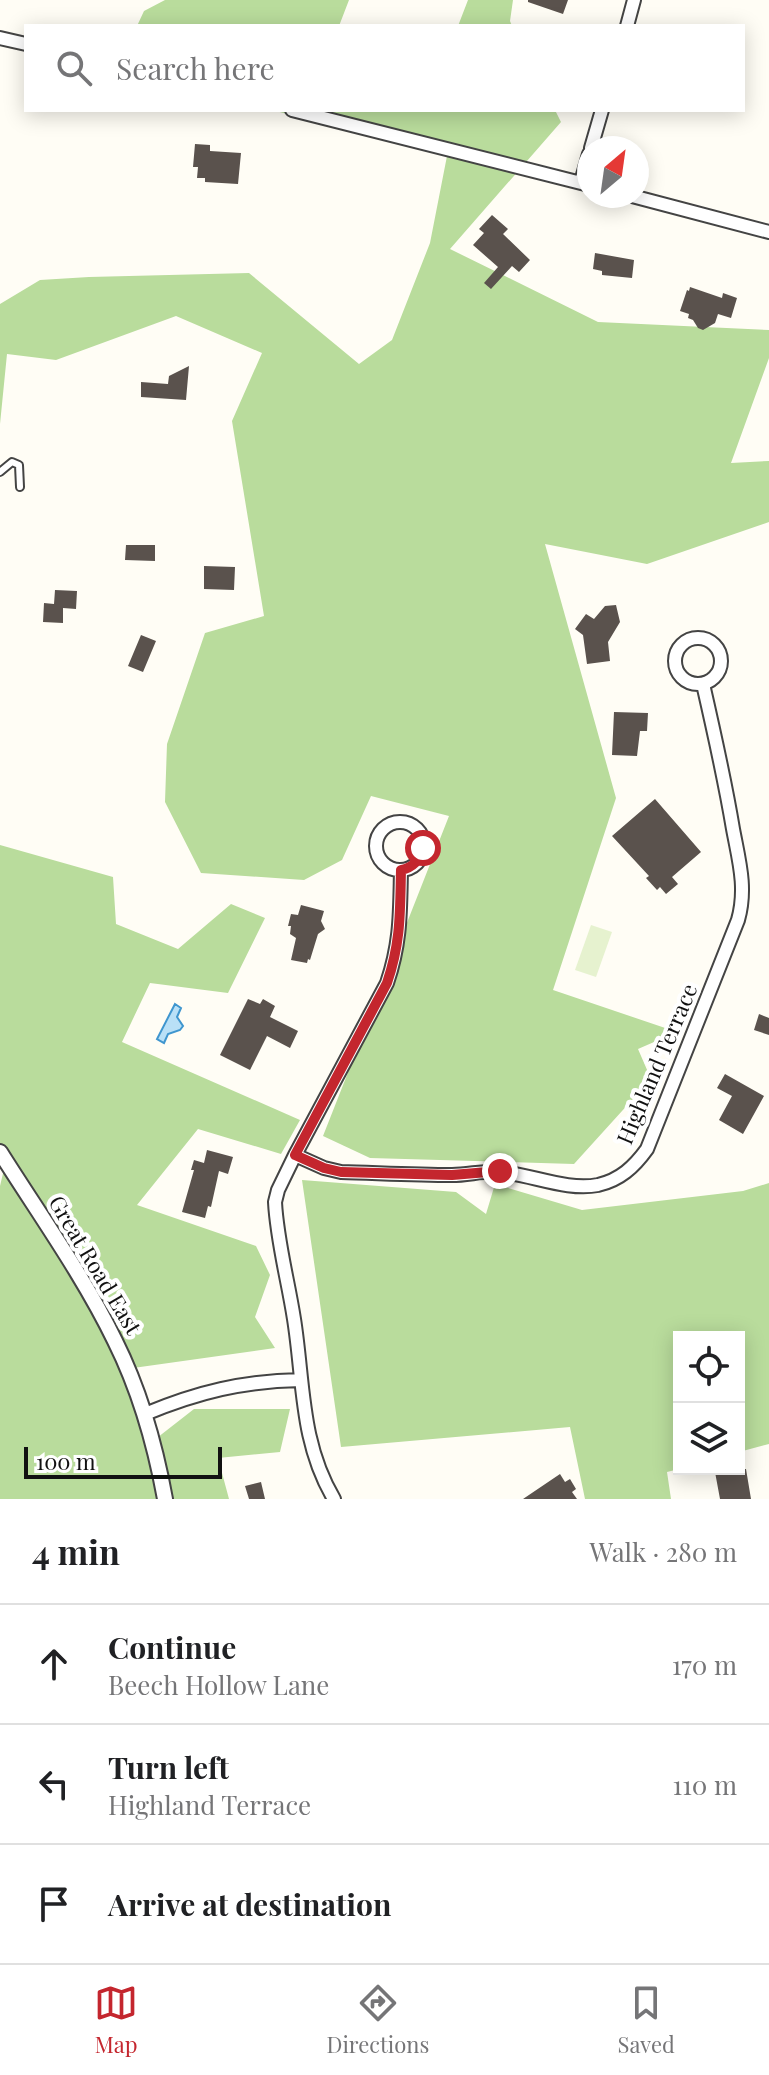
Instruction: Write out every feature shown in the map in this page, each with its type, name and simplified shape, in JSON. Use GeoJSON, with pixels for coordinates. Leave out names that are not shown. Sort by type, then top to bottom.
{"type":"FeatureCollection","features":[{"type":"Feature","properties":{"kind":"street"},"geometry":{"type":"LineString","coordinates":[[628,24],[634,0]]}},
{"type":"Feature","properties":{"kind":"street"},"geometry":{"type":"LineString","coordinates":[[0,38],[24,44]]}},
{"type":"Feature","properties":{"kind":"street"},"geometry":{"type":"LineString","coordinates":[[300,112],[577,182]]}},
{"type":"Feature","properties":{"kind":"street"},"geometry":{"type":"LineString","coordinates":[[594,136],[601,112]]}},
{"type":"Feature","properties":{"kind":"street"},"geometry":{"type":"LineString","coordinates":[[649,200],[769,232]]}},
{"type":"Feature","properties":{"kind":"street","name":"Highland Terrace"},"geometry":{"type":"LineString","coordinates":[[295,1155],[341,1172],[452,1175],[500,1171],[582,1186],[611,1181],[637,1163],[647,1149],[742,903],[743,887],[729,803],[703,684]]}},
{"type":"Feature","properties":{"kind":"street"},"geometry":{"type":"LineString","coordinates":[[334,1499],[309,1438],[295,1322],[275,1202],[295,1155],[387,983],[399,939],[401,870]]}},
{"type":"Feature","properties":{"kind":"street","name":"Great Road East"},"geometry":{"type":"LineString","coordinates":[[0,1152],[98,1307],[117,1343],[145,1414],[165,1499]]}},
{"type":"Feature","properties":{"kind":"street"},"geometry":{"type":"LineString","coordinates":[[145,1414],[184,1398],[224,1388],[268,1381],[301,1380]]}},
{"type":"Feature","properties":{"kind":"lane"},"geometry":{"type":"LineString","coordinates":[[0,472],[12,462],[19,465],[20,487]]}},
{"type":"Feature","properties":{"kind":"green space"},"geometry":{"type":"Polygon","coordinates":[[[165,0],[349,0],[340,24],[138,24],[144,11],[165,0]]]}},
{"type":"Feature","properties":{"kind":"green space"},"geometry":{"type":"Polygon","coordinates":[[[468,0],[513,0],[511,24],[459,24],[468,0]]]}},
{"type":"Feature","properties":{"kind":"green space"},"geometry":{"type":"Polygon","coordinates":[[[280,112],[556,112],[561,122],[450,249],[598,322],[769,330],[769,358],[731,463],[769,461],[769,522],[647,564],[545,544],[616,798],[553,990],[677,1032],[638,1049],[651,1079],[574,1164],[370,1158],[323,1136],[449,816],[371,796],[342,860],[304,880],[201,873],[165,802],[167,744],[205,633],[264,616],[232,421],[262,353],[176,316],[56,360],[7,354],[0,424],[0,304],[40,280],[249,273],[359,364],[392,340],[430,243],[447,156],[280,112]]]}},
{"type":"Feature","properties":{"kind":"green space"},"geometry":{"type":"Polygon","coordinates":[[[0,845],[113,877],[116,924],[178,949],[231,904],[265,918],[228,993],[150,983],[122,1042],[300,1120],[281,1154],[198,1129],[137,1205],[256,1246],[270,1275],[255,1317],[275,1348],[126,1369],[153,1441],[194,1409],[290,1409],[280,1452],[218,1458],[229,1499],[0,1499],[0,1186],[5,1165],[0,1153],[0,845]]]}},
{"type":"Feature","properties":{"kind":"green space"},"geometry":{"type":"Polygon","coordinates":[[[591,925],[612,932],[596,977],[575,970],[591,925]]]}},
{"type":"Feature","properties":{"kind":"green space"},"geometry":{"type":"Polygon","coordinates":[[[302,1180],[456,1192],[486,1214],[495,1184],[582,1210],[743,1191],[769,1183],[769,1444],[745,1450],[745,1331],[673,1331],[673,1470],[667,1472],[671,1499],[585,1499],[570,1427],[341,1447],[302,1180]]]}},
{"type":"Feature","properties":{"kind":"water"},"geometry":{"type":"Polygon","coordinates":[[[175,1004],[181,1008],[177,1017],[183,1026],[168,1034],[164,1043],[157,1039],[175,1004]]]}},
{"type":"Feature","properties":{"kind":"building"},"geometry":{"type":"Polygon","coordinates":[[[528,0],[568,0],[563,14],[528,0]]]}},
{"type":"Feature","properties":{"kind":"building"},"geometry":{"type":"Polygon","coordinates":[[[195,144],[210,145],[210,151],[241,153],[238,184],[205,182],[205,178],[197,178],[198,167],[193,167],[195,144]]]}},
{"type":"Feature","properties":{"kind":"building"},"geometry":{"type":"Polygon","coordinates":[[[492,215],[508,229],[503,234],[530,260],[519,272],[512,266],[491,289],[484,283],[498,267],[473,245],[484,233],[479,229],[492,215]]]}},
{"type":"Feature","properties":{"kind":"building"},"geometry":{"type":"Polygon","coordinates":[[[595,253],[634,260],[632,278],[602,275],[602,271],[593,269],[595,253]]]}},
{"type":"Feature","properties":{"kind":"building"},"geometry":{"type":"Polygon","coordinates":[[[690,287],[722,298],[723,293],[737,298],[731,318],[718,314],[715,323],[703,330],[698,328],[688,318],[689,314],[680,311],[690,287]]]}},
{"type":"Feature","properties":{"kind":"building"},"geometry":{"type":"Polygon","coordinates":[[[189,366],[186,400],[141,397],[141,382],[168,384],[169,376],[189,366]]]}},
{"type":"Feature","properties":{"kind":"building"},"geometry":{"type":"Polygon","coordinates":[[[126,545],[155,545],[155,561],[125,560],[126,545]]]}},
{"type":"Feature","properties":{"kind":"building"},"geometry":{"type":"Polygon","coordinates":[[[204,566],[235,567],[234,590],[204,589],[204,566]]]}},
{"type":"Feature","properties":{"kind":"building"},"geometry":{"type":"Polygon","coordinates":[[[55,590],[77,591],[76,609],[63,608],[63,623],[43,622],[44,603],[54,604],[55,590]]]}},
{"type":"Feature","properties":{"kind":"building"},"geometry":{"type":"Polygon","coordinates":[[[616,605],[620,622],[608,642],[610,661],[587,664],[583,635],[575,629],[586,614],[594,619],[605,606],[616,605]]]}},
{"type":"Feature","properties":{"kind":"building"},"geometry":{"type":"Polygon","coordinates":[[[141,635],[156,641],[143,672],[128,666],[141,635]]]}},
{"type":"Feature","properties":{"kind":"building"},"geometry":{"type":"Polygon","coordinates":[[[614,712],[648,713],[647,731],[640,731],[637,756],[612,755],[614,712]]]}},
{"type":"Feature","properties":{"kind":"building"},"geometry":{"type":"Polygon","coordinates":[[[655,799],[701,852],[672,877],[678,884],[666,894],[660,887],[657,890],[646,878],[649,876],[612,836],[655,799]]]}},
{"type":"Feature","properties":{"kind":"building"},"geometry":{"type":"Polygon","coordinates":[[[301,905],[324,911],[321,921],[325,929],[318,934],[307,963],[291,960],[296,938],[290,934],[291,926],[288,926],[291,914],[298,915],[301,905]]]}},
{"type":"Feature","properties":{"kind":"building"},"geometry":{"type":"Polygon","coordinates":[[[248,999],[260,1004],[263,999],[275,1006],[270,1017],[298,1031],[290,1048],[267,1036],[250,1070],[220,1055],[248,999]]]}},
{"type":"Feature","properties":{"kind":"building"},"geometry":{"type":"Polygon","coordinates":[[[759,1014],[769,1018],[769,1035],[754,1030],[759,1014]]]}},
{"type":"Feature","properties":{"kind":"building"},"geometry":{"type":"Polygon","coordinates":[[[725,1074],[764,1096],[743,1134],[719,1120],[732,1096],[717,1088],[725,1074]]]}},
{"type":"Feature","properties":{"kind":"building"},"geometry":{"type":"Polygon","coordinates":[[[207,1150],[233,1157],[228,1174],[219,1171],[211,1207],[208,1206],[205,1218],[182,1212],[194,1160],[204,1163],[207,1150]]]}},
{"type":"Feature","properties":{"kind":"building"},"geometry":{"type":"Polygon","coordinates":[[[746,1469],[751,1499],[720,1499],[716,1475],[745,1475],[746,1469]]]}},
{"type":"Feature","properties":{"kind":"building"},"geometry":{"type":"Polygon","coordinates":[[[560,1474],[565,1482],[570,1479],[576,1489],[572,1492],[577,1499],[523,1499],[560,1474]]]}},
{"type":"Feature","properties":{"kind":"building"},"geometry":{"type":"Polygon","coordinates":[[[261,1482],[265,1499],[249,1499],[245,1486],[261,1482]]]}},
{"type":"Feature","properties":{"kind":"route"},"geometry":{"type":"LineString","coordinates":[[423,848],[416,863],[401,870],[399,939],[387,983],[295,1155],[341,1172],[465,1175],[500,1171]]}}]}
